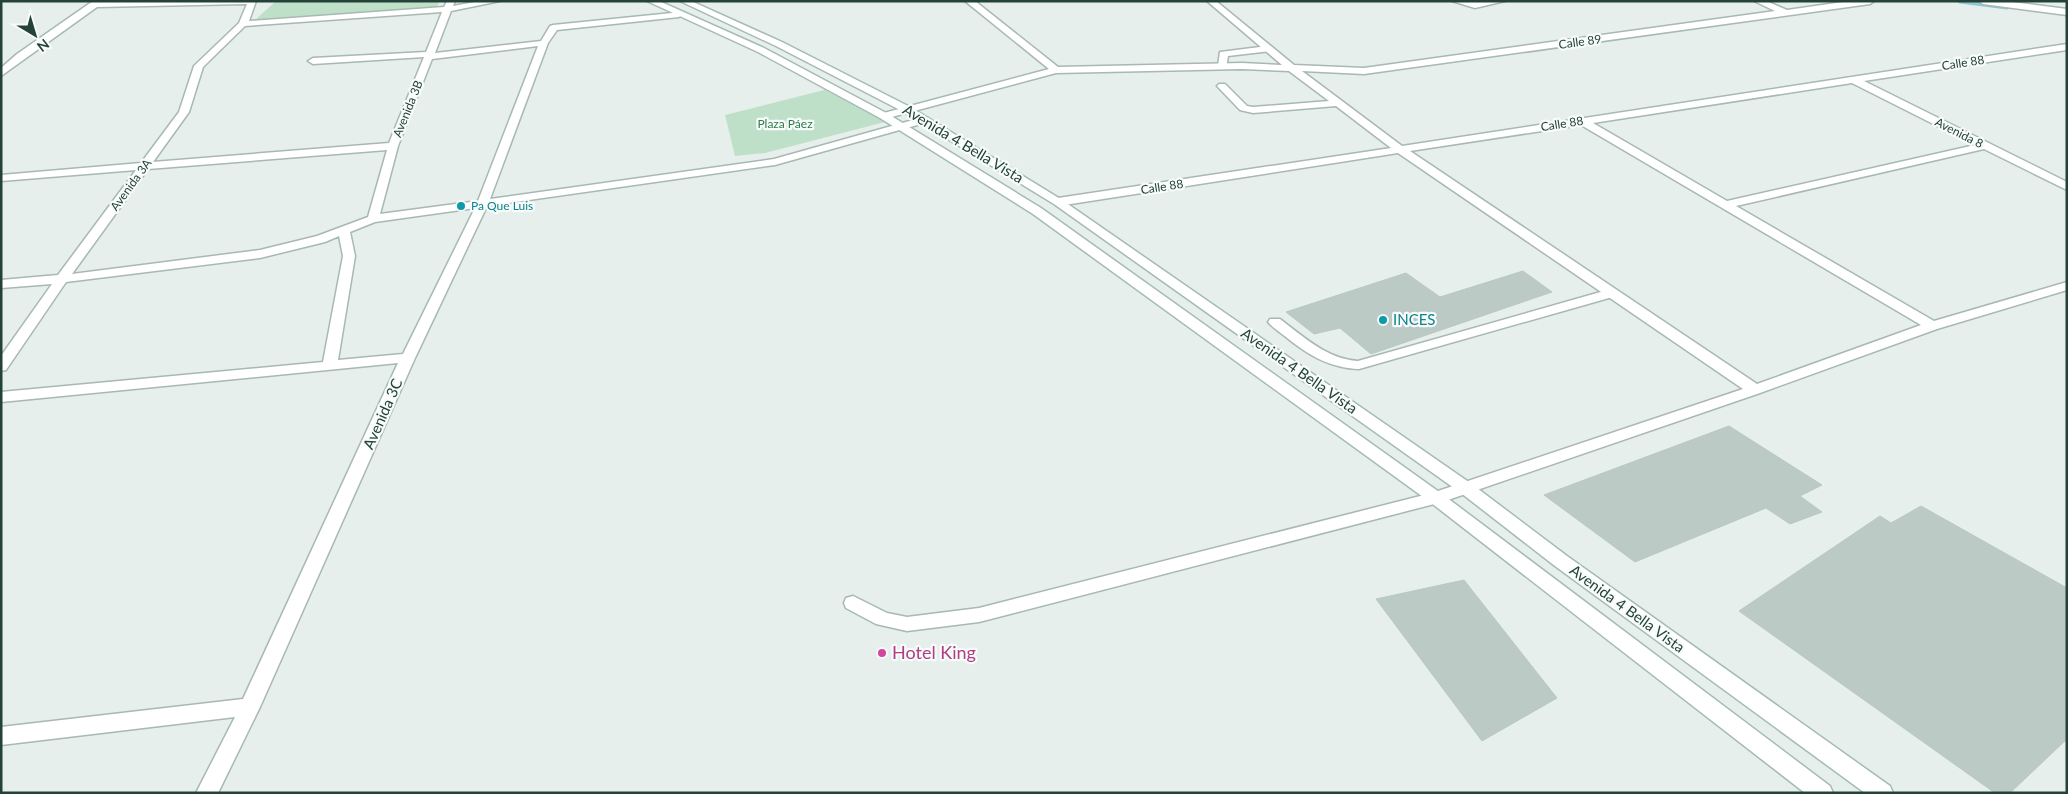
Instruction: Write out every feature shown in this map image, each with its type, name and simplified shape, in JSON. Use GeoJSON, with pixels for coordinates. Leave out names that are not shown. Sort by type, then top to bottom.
{"type":"FeatureCollection","features":[{"type":"Feature","properties":{"kind":"street"},"geometry":{"type":"LineString","coordinates":[[1,73],[14,61],[97,2],[252,1]]}},
{"type":"Feature","properties":{"kind":"street","name":"Avenida 3A"},"geometry":{"type":"LineString","coordinates":[[1,367],[62,279],[184,112],[199,66],[243,24],[252,1]]}},
{"type":"Feature","properties":{"kind":"street"},"geometry":{"type":"LineString","coordinates":[[243,24],[496,1]]}},
{"type":"Feature","properties":{"kind":"street","name":"Avenida 4 Bella Vista"},"geometry":{"type":"LineString","coordinates":[[651,1],[681,8],[779,44],[906,109],[1058,202],[1467,489],[1608,595],[1882,793]]}},
{"type":"Feature","properties":{"kind":"street"},"geometry":{"type":"LineString","coordinates":[[969,1],[1056,70]]}},
{"type":"Feature","properties":{"kind":"street"},"geometry":{"type":"LineString","coordinates":[[1211,1],[1290,67],[1402,151],[1755,390]]}},
{"type":"Feature","properties":{"kind":"street"},"geometry":{"type":"LineString","coordinates":[[1456,1],[1475,5],[1501,1]]}},
{"type":"Feature","properties":{"kind":"street"},"geometry":{"type":"LineString","coordinates":[[1758,1],[1786,13]]}},
{"type":"Feature","properties":{"kind":"street","name":"Calle 89"},"geometry":{"type":"LineString","coordinates":[[884,116],[1056,70],[1223,66],[1290,67],[1350,71],[1384,69],[1870,1]]}},
{"type":"Feature","properties":{"kind":"street"},"geometry":{"type":"LineString","coordinates":[[1983,1],[2067,12]]}},
{"type":"Feature","properties":{"kind":"street","name":"Avenida 3B"},"geometry":{"type":"LineString","coordinates":[[373,219],[393,146],[450,5]]}},
{"type":"Feature","properties":{"kind":"street"},"geometry":{"type":"LineString","coordinates":[[313,62],[430,56],[548,38],[552,28],[681,8]]}},
{"type":"Feature","properties":{"kind":"street","name":"Avenida 4 Bella Vista"},"geometry":{"type":"LineString","coordinates":[[681,8],[902,126],[1037,211],[1436,498],[1822,793]]}},
{"type":"Feature","properties":{"kind":"street","name":"Avenida 3C"},"geometry":{"type":"LineString","coordinates":[[207,793],[250,707],[408,358],[483,203],[548,38]]}},
{"type":"Feature","properties":{"kind":"street","name":"Calle 88"},"geometry":{"type":"LineString","coordinates":[[1058,202],[1402,151],[1582,121],[2067,47]]}},
{"type":"Feature","properties":{"kind":"street"},"geometry":{"type":"LineString","coordinates":[[1223,66],[1224,54],[1268,49]]}},
{"type":"Feature","properties":{"kind":"street"},"geometry":{"type":"LineString","coordinates":[[1,62],[14,61]]}},
{"type":"Feature","properties":{"kind":"street","name":"Avenida 8"},"geometry":{"type":"LineString","coordinates":[[1852,79],[2067,187]]}},
{"type":"Feature","properties":{"kind":"street"},"geometry":{"type":"LineString","coordinates":[[1222,86],[1244,108],[1254,110],[1338,102]]}},
{"type":"Feature","properties":{"kind":"street"},"geometry":{"type":"LineString","coordinates":[[1,284],[62,279],[260,254],[293,248],[373,219],[775,162],[924,120]]}},
{"type":"Feature","properties":{"kind":"street"},"geometry":{"type":"LineString","coordinates":[[1582,121],[1932,326]]}},
{"type":"Feature","properties":{"kind":"street"},"geometry":{"type":"LineString","coordinates":[[1,178],[393,146]]}},
{"type":"Feature","properties":{"kind":"street"},"geometry":{"type":"LineString","coordinates":[[1725,205],[1984,146]]}},
{"type":"Feature","properties":{"kind":"street"},"geometry":{"type":"LineString","coordinates":[[330,365],[349,256],[344,231]]}},
{"type":"Feature","properties":{"kind":"street"},"geometry":{"type":"LineString","coordinates":[[853,603],[883,619],[907,624],[978,615],[1436,498],[1755,390],[1932,326],[2067,286]]}},
{"type":"Feature","properties":{"kind":"street"},"geometry":{"type":"LineString","coordinates":[[1275,322],[1330,361],[1345,366],[1359,365],[1611,293]]}},
{"type":"Feature","properties":{"kind":"street"},"geometry":{"type":"LineString","coordinates":[[1,397],[408,358]]}},
{"type":"Feature","properties":{"kind":"street"},"geometry":{"type":"LineString","coordinates":[[1,736],[250,707]]}},
{"type":"Feature","properties":{"kind":"green space"},"geometry":{"type":"Polygon","coordinates":[[[440,1],[437,7],[255,20],[275,2],[440,1]]]}},
{"type":"Feature","properties":{"kind":"green space","name":"Plaza Páez"},"geometry":{"type":"Polygon","coordinates":[[[832,88],[825,90],[885,122],[765,153],[735,156],[725,115],[832,88]]]}},
{"type":"Feature","properties":{"kind":"building","name":"INCES"},"geometry":{"type":"Polygon","coordinates":[[[1523,271],[1552,292],[1371,354],[1340,328],[1314,334],[1286,312],[1406,273],[1440,297],[1523,271]]]}},
{"type":"Feature","properties":{"kind":"building"},"geometry":{"type":"Polygon","coordinates":[[[1729,426],[1822,485],[1800,496],[1822,512],[1790,524],[1766,508],[1635,562],[1544,495],[1729,426]]]}},
{"type":"Feature","properties":{"kind":"building"},"geometry":{"type":"Polygon","coordinates":[[[1921,506],[2067,588],[2067,739],[2010,793],[1995,793],[1739,611],[1880,516],[1891,523],[1921,506]]]}},
{"type":"Feature","properties":{"kind":"building"},"geometry":{"type":"Polygon","coordinates":[[[1464,580],[1557,698],[1482,741],[1376,599],[1464,580]]]}},
{"type":"Feature","properties":{"kind":"waterway"},"geometry":{"type":"LineString","coordinates":[[1960,1],[2007,7]]}},
{"type":"Feature","properties":{"kind":"place","name":"Pa Que Luis"},"geometry":{"type":"Point","coordinates":[461,206]}},
{"type":"Feature","properties":{"kind":"place","name":"INCES"},"geometry":{"type":"Point","coordinates":[1383,320]}},
{"type":"Feature","properties":{"kind":"place","name":"Hotel King"},"geometry":{"type":"Point","coordinates":[882,653]}}]}
